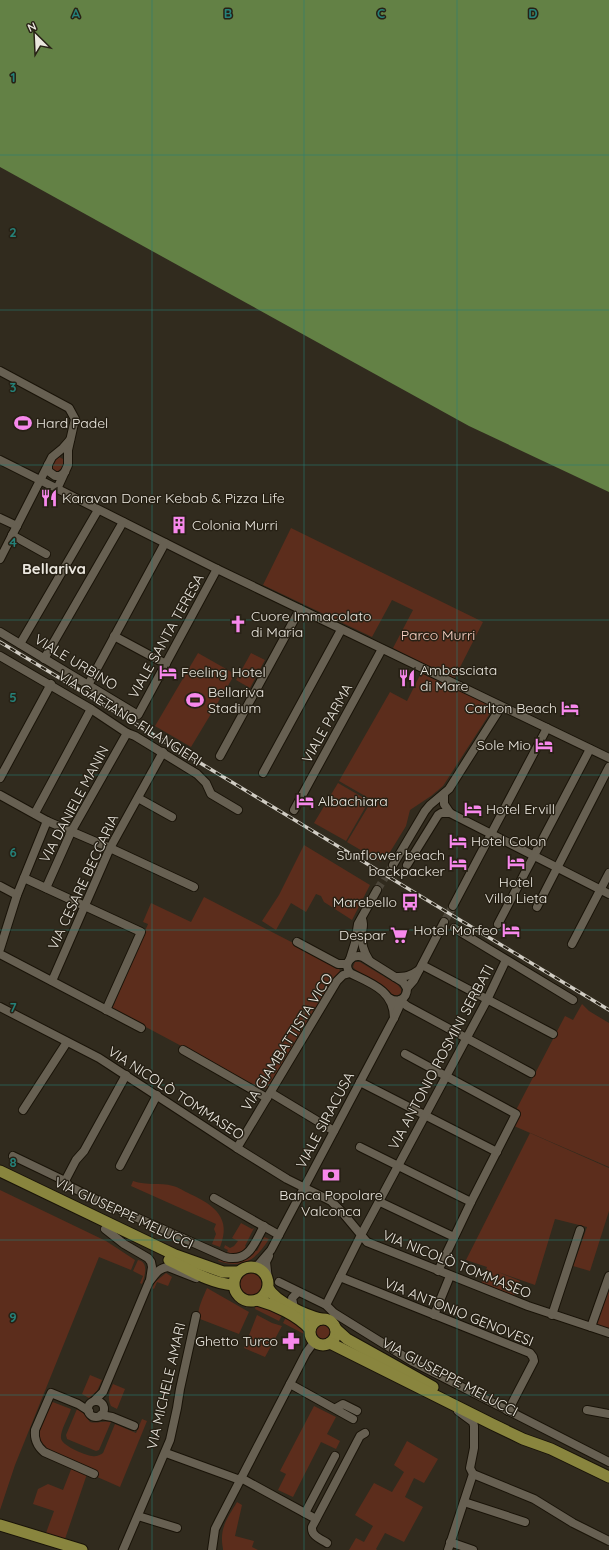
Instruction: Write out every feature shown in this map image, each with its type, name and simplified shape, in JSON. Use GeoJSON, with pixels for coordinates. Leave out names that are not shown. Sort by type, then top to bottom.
{"type":"FeatureCollection","features":[{"type":"Feature","properties":{"kind":"main road","name":"VIA GIUSEPPE MELUCCI"},"geometry":{"type":"LineString","coordinates":[[0,1171],[175,1255],[223,1272],[238,1272]]}},
{"type":"Feature","properties":{"kind":"main road","name":"VIA GIUSEPPE MELUCCI"},"geometry":{"type":"LineString","coordinates":[[0,1178],[211,1280],[234,1285]]}},
{"type":"Feature","properties":{"kind":"main road"},"geometry":{"type":"LineString","coordinates":[[271,1283],[265,1294],[257,1300],[250,1302],[243,1300],[235,1292],[235,1278],[238,1272],[244,1268],[251,1267],[262,1271],[271,1283],[271,1294],[310,1316],[330,1321],[336,1329],[335,1337],[330,1343],[324,1345],[314,1342],[310,1336],[310,1329],[313,1324],[321,1319]]}},
{"type":"Feature","properties":{"kind":"main road"},"geometry":{"type":"LineString","coordinates":[[257,1300],[299,1319],[310,1329]]}},
{"type":"Feature","properties":{"kind":"main road","name":"VIA GIUSEPPE MELUCCI"},"geometry":{"type":"LineString","coordinates":[[336,1329],[347,1339],[448,1396],[525,1433],[551,1449]]}},
{"type":"Feature","properties":{"kind":"main road","name":"VIA GIUSEPPE MELUCCI"},"geometry":{"type":"LineString","coordinates":[[330,1343],[523,1439],[551,1449],[608,1476]]}},
{"type":"Feature","properties":{"kind":"main road"},"geometry":{"type":"LineString","coordinates":[[0,1525],[82,1550]]}},
{"type":"Feature","properties":{"kind":"main road"},"geometry":{"type":"LineString","coordinates":[[0,1531],[62,1550]]}},
{"type":"Feature","properties":{"kind":"street"},"geometry":{"type":"LineString","coordinates":[[0,371],[69,408],[72,412],[75,419],[67,456],[68,461],[65,472],[57,489]]}},
{"type":"Feature","properties":{"kind":"street"},"geometry":{"type":"LineString","coordinates":[[0,557],[50,461],[70,439]]}},
{"type":"Feature","properties":{"kind":"street"},"geometry":{"type":"LineString","coordinates":[[65,472],[60,476],[55,476],[48,471],[50,461],[61,454],[68,461]]}},
{"type":"Feature","properties":{"kind":"street"},"geometry":{"type":"LineString","coordinates":[[0,460],[217,570],[609,758]]}},
{"type":"Feature","properties":{"kind":"street"},"geometry":{"type":"LineString","coordinates":[[20,644],[98,510]]}},
{"type":"Feature","properties":{"kind":"street"},"geometry":{"type":"LineString","coordinates":[[0,518],[17,526]]}},
{"type":"Feature","properties":{"kind":"street"},"geometry":{"type":"LineString","coordinates":[[44,659],[123,522]]}},
{"type":"Feature","properties":{"kind":"street"},"geometry":{"type":"LineString","coordinates":[[12,535],[46,554]]}},
{"type":"Feature","properties":{"kind":"street"},"geometry":{"type":"LineString","coordinates":[[88,685],[165,543]]}},
{"type":"Feature","properties":{"kind":"street","name":"VIALE SANTA TERESA"},"geometry":{"type":"LineString","coordinates":[[138,715],[217,570]]}},
{"type":"Feature","properties":{"kind":"street"},"geometry":{"type":"LineString","coordinates":[[220,756],[300,609]]}},
{"type":"Feature","properties":{"kind":"street"},"geometry":{"type":"LineString","coordinates":[[263,773],[341,630]]}},
{"type":"Feature","properties":{"kind":"street","name":"VIALE URBINO"},"geometry":{"type":"LineString","coordinates":[[0,632],[138,715]]}},
{"type":"Feature","properties":{"kind":"street"},"geometry":{"type":"LineString","coordinates":[[114,636],[166,664]]}},
{"type":"Feature","properties":{"kind":"street","name":"VIALE PARMA"},"geometry":{"type":"LineString","coordinates":[[294,810],[382,650]]}},
{"type":"Feature","properties":{"kind":"street","name":"VIA GAETANO FILANGIERI"},"geometry":{"type":"LineString","coordinates":[[0,656],[51,684],[127,733],[163,752],[197,774],[206,783],[210,794],[238,810]]}},
{"type":"Feature","properties":{"kind":"street"},"geometry":{"type":"LineString","coordinates":[[0,778],[51,684]]}},
{"type":"Feature","properties":{"kind":"street"},"geometry":{"type":"LineString","coordinates":[[393,865],[425,811],[430,805],[444,795],[456,779],[501,707]]}},
{"type":"Feature","properties":{"kind":"street"},"geometry":{"type":"LineString","coordinates":[[35,814],[91,709]]}},
{"type":"Feature","properties":{"kind":"street"},"geometry":{"type":"LineString","coordinates":[[453,906],[547,728]]}},
{"type":"Feature","properties":{"kind":"street","name":"VIA DANIELE MANIN"},"geometry":{"type":"LineString","coordinates":[[46,888],[71,832],[127,733]]}},
{"type":"Feature","properties":{"kind":"street"},"geometry":{"type":"LineString","coordinates":[[498,924],[590,749]]}},
{"type":"Feature","properties":{"kind":"street","name":"VIA CESARE BECCARIA"},"geometry":{"type":"LineString","coordinates":[[52,981],[110,848],[163,752]]}},
{"type":"Feature","properties":{"kind":"street"},"geometry":{"type":"LineString","coordinates":[[537,907],[609,767]]}},
{"type":"Feature","properties":{"kind":"street"},"geometry":{"type":"LineString","coordinates":[[0,795],[71,832],[110,848],[194,887]]}},
{"type":"Feature","properties":{"kind":"street"},"geometry":{"type":"LineString","coordinates":[[444,795],[444,804],[450,813]]}},
{"type":"Feature","properties":{"kind":"street"},"geometry":{"type":"LineString","coordinates":[[138,798],[172,817]]}},
{"type":"Feature","properties":{"kind":"street"},"geometry":{"type":"LineString","coordinates":[[407,865],[438,815],[445,812],[450,813],[609,894]]}},
{"type":"Feature","properties":{"kind":"street"},"geometry":{"type":"LineString","coordinates":[[0,949],[17,895],[48,821]]}},
{"type":"Feature","properties":{"kind":"street"},"geometry":{"type":"LineString","coordinates":[[572,944],[609,873]]}},
{"type":"Feature","properties":{"kind":"street"},"geometry":{"type":"LineString","coordinates":[[24,878],[141,932],[106,1010]]}},
{"type":"Feature","properties":{"kind":"street"},"geometry":{"type":"LineString","coordinates":[[0,886],[17,895]]}},
{"type":"Feature","properties":{"kind":"street"},"geometry":{"type":"LineString","coordinates":[[377,890],[358,924],[355,943],[348,961],[347,970],[380,988],[393,1005],[394,1018]]}},
{"type":"Feature","properties":{"kind":"street"},"geometry":{"type":"LineString","coordinates":[[362,919],[364,924],[362,943],[366,956],[370,962]]}},
{"type":"Feature","properties":{"kind":"street"},"geometry":{"type":"LineString","coordinates":[[407,988],[414,980],[444,922]]}},
{"type":"Feature","properties":{"kind":"street"},"geometry":{"type":"LineString","coordinates":[[454,928],[573,1000]]}},
{"type":"Feature","properties":{"kind":"street","name":"VIA GIAMBATTISTA VICO"},"geometry":{"type":"LineString","coordinates":[[297,942],[338,964],[348,961],[354,956],[360,956],[403,982],[407,988]]}},
{"type":"Feature","properties":{"kind":"street"},"geometry":{"type":"LineString","coordinates":[[0,954],[141,1028]]}},
{"type":"Feature","properties":{"kind":"street","name":"VIA ANTONIO ROSMINI SERBATI"},"geometry":{"type":"LineString","coordinates":[[326,1305],[361,1235],[467,1039],[506,960]]}},
{"type":"Feature","properties":{"kind":"street"},"geometry":{"type":"LineString","coordinates":[[394,976],[404,977],[411,975],[421,967]]}},
{"type":"Feature","properties":{"kind":"street"},"geometry":{"type":"LineString","coordinates":[[421,967],[553,1034]]}},
{"type":"Feature","properties":{"kind":"street","name":"VIA GIAMBATTISTA VICO"},"geometry":{"type":"LineString","coordinates":[[237,1148],[337,981],[343,975],[350,973]]}},
{"type":"Feature","properties":{"kind":"street","name":"VIALE SIRACUSA"},"geometry":{"type":"LineString","coordinates":[[271,1283],[266,1262],[270,1250],[403,1001],[407,988]]}},
{"type":"Feature","properties":{"kind":"street"},"geometry":{"type":"LineString","coordinates":[[389,998],[393,1001],[403,1001],[467,1039],[531,1073]]}},
{"type":"Feature","properties":{"kind":"street","name":"VIA NICOLÒ TOMMASEO"},"geometry":{"type":"LineString","coordinates":[[0,1007],[99,1058],[287,1179],[304,1186],[331,1201],[367,1242],[552,1315],[609,1334]]}},
{"type":"Feature","properties":{"kind":"street"},"geometry":{"type":"LineString","coordinates":[[23,1110],[67,1042]]}},
{"type":"Feature","properties":{"kind":"street"},"geometry":{"type":"LineString","coordinates":[[183,1050],[334,1131]]}},
{"type":"Feature","properties":{"kind":"street"},"geometry":{"type":"LineString","coordinates":[[405,1054],[446,1078],[516,1114],[454,1236],[438,1271]]}},
{"type":"Feature","properties":{"kind":"street"},"geometry":{"type":"LineString","coordinates":[[65,1181],[126,1075]]}},
{"type":"Feature","properties":{"kind":"street"},"geometry":{"type":"LineString","coordinates":[[360,1082],[497,1152]]}},
{"type":"Feature","properties":{"kind":"street"},"geometry":{"type":"LineString","coordinates":[[120,1166],[157,1095]]}},
{"type":"Feature","properties":{"kind":"street","name":"VIA ANTONIO ROSMINI SERBATI"},"geometry":{"type":"LineString","coordinates":[[360,1147],[398,1166]]}},
{"type":"Feature","properties":{"kind":"street"},"geometry":{"type":"LineString","coordinates":[[13,1156],[65,1181],[69,1186],[113,1208]]}},
{"type":"Feature","properties":{"kind":"street"},"geometry":{"type":"LineString","coordinates":[[398,1166],[471,1202]]}},
{"type":"Feature","properties":{"kind":"street"},"geometry":{"type":"LineString","coordinates":[[214,1198],[278,1235]]}},
{"type":"Feature","properties":{"kind":"street"},"geometry":{"type":"LineString","coordinates":[[380,1202],[454,1236]]}},
{"type":"Feature","properties":{"kind":"street"},"geometry":{"type":"LineString","coordinates":[[122,1211],[232,1259],[239,1258],[249,1252],[264,1226]]}},
{"type":"Feature","properties":{"kind":"street"},"geometry":{"type":"LineString","coordinates":[[105,1229],[124,1244],[148,1258],[152,1267],[150,1282]]}},
{"type":"Feature","properties":{"kind":"street"},"geometry":{"type":"LineString","coordinates":[[552,1315],[580,1230]]}},
{"type":"Feature","properties":{"kind":"street","name":"VIALE SIRACUSA"},"geometry":{"type":"LineString","coordinates":[[251,1267],[258,1265],[270,1250]]}},
{"type":"Feature","properties":{"kind":"street"},"geometry":{"type":"LineString","coordinates":[[91,1405],[103,1392],[150,1282],[158,1270],[168,1267],[192,1277],[211,1280]]}},
{"type":"Feature","properties":{"kind":"street"},"geometry":{"type":"LineString","coordinates":[[434,1315],[450,1276]]}},
{"type":"Feature","properties":{"kind":"street"},"geometry":{"type":"LineString","coordinates":[[591,1327],[609,1276]]}},
{"type":"Feature","properties":{"kind":"street","name":"VIA ANTONIO GENOVESI"},"geometry":{"type":"LineString","coordinates":[[340,1278],[530,1353],[534,1362],[508,1411]]}},
{"type":"Feature","properties":{"kind":"street"},"geometry":{"type":"LineString","coordinates":[[271,1283],[295,1290],[326,1305],[332,1312],[412,1362],[609,1462]]}},
{"type":"Feature","properties":{"kind":"street"},"geometry":{"type":"LineString","coordinates":[[281,1300],[286,1298],[295,1290]]}},
{"type":"Feature","properties":{"kind":"street"},"geometry":{"type":"LineString","coordinates":[[294,1308],[292,1298],[295,1290]]}},
{"type":"Feature","properties":{"kind":"street","name":"VIA MICHELE AMARI"},"geometry":{"type":"LineString","coordinates":[[123,1550],[166,1453],[176,1415],[180,1388],[196,1316]]}},
{"type":"Feature","properties":{"kind":"street"},"geometry":{"type":"LineString","coordinates":[[212,1550],[219,1521],[306,1353],[314,1342]]}},
{"type":"Feature","properties":{"kind":"street"},"geometry":{"type":"LineString","coordinates":[[290,1384],[336,1408],[355,1415]]}},
{"type":"Feature","properties":{"kind":"street"},"geometry":{"type":"LineString","coordinates":[[103,1392],[103,1410]]}},
{"type":"Feature","properties":{"kind":"street"},"geometry":{"type":"LineString","coordinates":[[94,1474],[44,1452],[39,1448],[36,1442],[35,1430],[51,1393],[78,1404],[91,1405],[101,1402],[103,1410],[112,1417],[134,1426]]}},
{"type":"Feature","properties":{"kind":"street"},"geometry":{"type":"LineString","coordinates":[[91,1405],[93,1417],[103,1410]]}},
{"type":"Feature","properties":{"kind":"street"},"geometry":{"type":"LineString","coordinates":[[453,1405],[460,1413],[473,1422],[474,1432],[470,1468],[472,1474],[449,1546],[473,1550]]}},
{"type":"Feature","properties":{"kind":"street"},"geometry":{"type":"LineString","coordinates":[[587,1410],[608,1412]]}},
{"type":"Feature","properties":{"kind":"street"},"geometry":{"type":"LineString","coordinates":[[474,1432],[482,1426],[492,1424]]}},
{"type":"Feature","properties":{"kind":"street"},"geometry":{"type":"LineString","coordinates":[[328,1543],[313,1533],[312,1527],[360,1436],[365,1433]]}},
{"type":"Feature","properties":{"kind":"street"},"geometry":{"type":"LineString","coordinates":[[166,1453],[240,1479],[316,1519]]}},
{"type":"Feature","properties":{"kind":"street"},"geometry":{"type":"LineString","coordinates":[[305,1513],[335,1456]]}},
{"type":"Feature","properties":{"kind":"street"},"geometry":{"type":"LineString","coordinates":[[472,1474],[534,1499],[573,1523],[609,1541]]}},
{"type":"Feature","properties":{"kind":"street"},"geometry":{"type":"LineString","coordinates":[[464,1502],[525,1522]]}},
{"type":"Feature","properties":{"kind":"street"},"geometry":{"type":"LineString","coordinates":[[138,1516],[177,1528]]}},
{"type":"Feature","properties":{"kind":"street"},"geometry":{"type":"LineString","coordinates":[[214,1538],[217,1550]]}},
{"type":"Feature","properties":{"kind":"green space"},"geometry":{"type":"Polygon","coordinates":[[[59,457],[63,459],[63,465],[56,473],[52,471],[52,465],[59,457]]]}},
{"type":"Feature","properties":{"kind":"green space","name":"Parco Murri"},"geometry":{"type":"Polygon","coordinates":[[[291,528],[483,622],[454,679],[393,648],[413,610],[392,600],[372,637],[263,585],[291,528]]]}},
{"type":"Feature","properties":{"kind":"green space","name":"Bellariva Stadium"},"geometry":{"type":"Polygon","coordinates":[[[198,653],[235,674],[191,747],[155,726],[198,653]]]}},
{"type":"Feature","properties":{"kind":"green space"},"geometry":{"type":"Polygon","coordinates":[[[251,653],[265,660],[250,688],[236,680],[251,653]]]}},
{"type":"Feature","properties":{"kind":"green space"},"geometry":{"type":"Polygon","coordinates":[[[421,673],[494,707],[443,786],[410,810],[406,826],[387,857],[384,855],[381,862],[347,842],[372,800],[339,781],[390,692],[407,701],[421,673]]]}},
{"type":"Feature","properties":{"kind":"green space"},"geometry":{"type":"Polygon","coordinates":[[[338,783],[369,801],[346,841],[314,823],[338,783]]]}},
{"type":"Feature","properties":{"kind":"green space"},"geometry":{"type":"Polygon","coordinates":[[[304,845],[370,885],[352,920],[324,902],[321,896],[316,894],[306,912],[291,903],[276,930],[262,921],[279,895],[304,845]]]}},
{"type":"Feature","properties":{"kind":"green space"},"geometry":{"type":"Polygon","coordinates":[[[204,897],[338,966],[340,971],[267,1088],[262,1089],[112,1009],[148,924],[143,922],[151,903],[191,922],[204,897]]]}},
{"type":"Feature","properties":{"kind":"green space"},"geometry":{"type":"Polygon","coordinates":[[[355,962],[360,962],[398,985],[401,989],[401,993],[398,995],[393,995],[384,986],[356,970],[353,967],[355,962]]]}},
{"type":"Feature","properties":{"kind":"green space"},"geometry":{"type":"Polygon","coordinates":[[[582,1004],[589,1011],[609,1023],[609,1167],[514,1126],[520,1114],[515,1112],[565,1016],[573,1020],[582,1004]]]}},
{"type":"Feature","properties":{"kind":"green space"},"geometry":{"type":"Polygon","coordinates":[[[530,1133],[609,1168],[609,1211],[590,1271],[573,1266],[587,1227],[555,1219],[535,1285],[498,1272],[520,1281],[514,1296],[481,1284],[487,1267],[466,1260],[530,1133]]]}},
{"type":"Feature","properties":{"kind":"green space"},"geometry":{"type":"Polygon","coordinates":[[[133,1181],[163,1184],[179,1188],[199,1198],[213,1208],[222,1220],[224,1228],[220,1247],[212,1244],[216,1234],[214,1229],[216,1224],[131,1186],[133,1181]]]}},
{"type":"Feature","properties":{"kind":"green space"},"geometry":{"type":"Polygon","coordinates":[[[0,1190],[106,1241],[135,1260],[131,1270],[99,1257],[15,1465],[0,1510],[0,1190]]]}},
{"type":"Feature","properties":{"kind":"green space"},"geometry":{"type":"Polygon","coordinates":[[[241,1223],[252,1229],[254,1228],[245,1246],[246,1247],[238,1253],[227,1252],[228,1250],[224,1248],[225,1245],[230,1248],[238,1241],[232,1238],[241,1223]]]}},
{"type":"Feature","properties":{"kind":"green space"},"geometry":{"type":"Polygon","coordinates":[[[264,1237],[269,1239],[259,1252],[248,1261],[235,1264],[218,1261],[220,1258],[230,1261],[239,1261],[247,1258],[254,1250],[257,1251],[264,1237]]]}},
{"type":"Feature","properties":{"kind":"green space"},"geometry":{"type":"Polygon","coordinates":[[[138,1260],[144,1263],[145,1266],[142,1284],[140,1283],[143,1276],[133,1271],[138,1260]]]}},
{"type":"Feature","properties":{"kind":"green space"},"geometry":{"type":"Polygon","coordinates":[[[166,1273],[172,1277],[168,1286],[157,1282],[154,1289],[152,1288],[155,1282],[166,1273]]]}},
{"type":"Feature","properties":{"kind":"green space"},"geometry":{"type":"Polygon","coordinates":[[[251,1273],[260,1276],[263,1285],[260,1294],[251,1297],[242,1294],[239,1285],[242,1276],[251,1273]]]}},
{"type":"Feature","properties":{"kind":"green space"},"geometry":{"type":"Polygon","coordinates":[[[609,1280],[609,1330],[593,1325],[609,1280]]]}},
{"type":"Feature","properties":{"kind":"green space"},"geometry":{"type":"Polygon","coordinates":[[[207,1288],[249,1312],[239,1334],[200,1319],[199,1308],[207,1288]]]}},
{"type":"Feature","properties":{"kind":"green space"},"geometry":{"type":"Polygon","coordinates":[[[256,1305],[261,1305],[282,1315],[279,1321],[255,1309],[256,1305]]]}},
{"type":"Feature","properties":{"kind":"green space"},"geometry":{"type":"Polygon","coordinates":[[[257,1315],[272,1323],[282,1326],[265,1357],[244,1348],[257,1315]]]}},
{"type":"Feature","properties":{"kind":"green space"},"geometry":{"type":"Polygon","coordinates":[[[286,1317],[301,1326],[306,1335],[283,1323],[286,1317]]]}},
{"type":"Feature","properties":{"kind":"green space"},"geometry":{"type":"Polygon","coordinates":[[[323,1323],[330,1325],[332,1332],[330,1339],[323,1341],[316,1339],[314,1332],[316,1325],[323,1323]]]}},
{"type":"Feature","properties":{"kind":"green space"},"geometry":{"type":"Polygon","coordinates":[[[90,1375],[102,1380],[97,1391],[89,1398],[82,1394],[90,1375]]]}},
{"type":"Feature","properties":{"kind":"green space"},"geometry":{"type":"Polygon","coordinates":[[[113,1384],[125,1389],[117,1409],[111,1406],[109,1400],[113,1384]]]}},
{"type":"Feature","properties":{"kind":"green space"},"geometry":{"type":"Polygon","coordinates":[[[50,1401],[71,1409],[61,1435],[62,1441],[84,1454],[92,1456],[103,1453],[115,1424],[136,1433],[142,1419],[147,1421],[120,1487],[95,1476],[46,1450],[38,1440],[38,1430],[50,1401]]]}},
{"type":"Feature","properties":{"kind":"green space"},"geometry":{"type":"Polygon","coordinates":[[[314,1406],[336,1417],[327,1434],[340,1441],[336,1449],[321,1442],[293,1497],[278,1490],[286,1474],[280,1471],[314,1406]]]}},
{"type":"Feature","properties":{"kind":"green space"},"geometry":{"type":"Polygon","coordinates":[[[77,1409],[82,1411],[90,1422],[111,1422],[99,1450],[96,1451],[67,1439],[66,1435],[77,1409]]]}},
{"type":"Feature","properties":{"kind":"green space"},"geometry":{"type":"Polygon","coordinates":[[[407,1441],[438,1459],[424,1483],[414,1478],[405,1497],[423,1507],[404,1542],[385,1533],[376,1549],[377,1550],[349,1550],[356,1538],[364,1542],[373,1526],[355,1515],[374,1483],[392,1492],[404,1472],[394,1465],[407,1441]]]}},
{"type":"Feature","properties":{"kind":"green space"},"geometry":{"type":"Polygon","coordinates":[[[72,1467],[87,1474],[65,1539],[46,1533],[54,1511],[33,1504],[38,1489],[48,1484],[63,1490],[72,1467]]]}},
{"type":"Feature","properties":{"kind":"green space"},"geometry":{"type":"Polygon","coordinates":[[[237,1502],[242,1505],[235,1536],[254,1541],[252,1547],[258,1550],[223,1550],[223,1529],[237,1502]]]}},
{"type":"Feature","properties":{"kind":"shaded area"},"geometry":{"type":"Polygon","coordinates":[[[0,0],[609,0],[609,492],[469,426],[0,167],[0,0]]]}},
{"type":"Feature","properties":{"kind":"tunnel"},"geometry":{"type":"LineString","coordinates":[[377,890],[393,865]]}},
{"type":"Feature","properties":{"kind":"tunnel"},"geometry":{"type":"LineString","coordinates":[[444,922],[453,906]]}},
{"type":"Feature","properties":{"kind":"railway"},"geometry":{"type":"LineString","coordinates":[[0,642],[609,1010]]}},
{"type":"Feature","properties":{"kind":"place","name":"Hard Padel"},"geometry":{"type":"Point","coordinates":[23,423]}},
{"type":"Feature","properties":{"kind":"place","name":"Karavan Doner Kebab & Pizza Life"},"geometry":{"type":"Point","coordinates":[49,498]}},
{"type":"Feature","properties":{"kind":"place","name":"Colonia Murri"},"geometry":{"type":"Point","coordinates":[179,525]}},
{"type":"Feature","properties":{"kind":"place","name":"Cuore Immacolato di Maria"},"geometry":{"type":"Point","coordinates":[238,624]}},
{"type":"Feature","properties":{"kind":"place","name":"Feeling Hotel"},"geometry":{"type":"Point","coordinates":[168,672]}},
{"type":"Feature","properties":{"kind":"place","name":"Ambasciata di Mare"},"geometry":{"type":"Point","coordinates":[407,678]}},
{"type":"Feature","properties":{"kind":"place","name":"Bellariva Stadium"},"geometry":{"type":"Point","coordinates":[195,700]}},
{"type":"Feature","properties":{"kind":"place","name":"Carlton Beach"},"geometry":{"type":"Point","coordinates":[570,708]}},
{"type":"Feature","properties":{"kind":"place","name":"Sole Mio"},"geometry":{"type":"Point","coordinates":[544,745]}},
{"type":"Feature","properties":{"kind":"place","name":"Albachiara"},"geometry":{"type":"Point","coordinates":[305,801]}},
{"type":"Feature","properties":{"kind":"place","name":"Hotel Ervill"},"geometry":{"type":"Point","coordinates":[473,809]}},
{"type":"Feature","properties":{"kind":"place","name":"Hotel Colon"},"geometry":{"type":"Point","coordinates":[458,841]}},
{"type":"Feature","properties":{"kind":"place","name":"Hotel Villa Lieta"},"geometry":{"type":"Point","coordinates":[516,862]}},
{"type":"Feature","properties":{"kind":"place","name":"Sunflower beach backpacker"},"geometry":{"type":"Point","coordinates":[458,863]}},
{"type":"Feature","properties":{"kind":"place","name":"Marebello"},"geometry":{"type":"Point","coordinates":[410,902]}},
{"type":"Feature","properties":{"kind":"place","name":"Hotel Morfeo"},"geometry":{"type":"Point","coordinates":[511,930]}},
{"type":"Feature","properties":{"kind":"place","name":"Despar"},"geometry":{"type":"Point","coordinates":[399,935]}},
{"type":"Feature","properties":{"kind":"place","name":"Banca Popolare Valconca"},"geometry":{"type":"Point","coordinates":[331,1175]}},
{"type":"Feature","properties":{"kind":"place","name":"Ghetto Turco"},"geometry":{"type":"Point","coordinates":[291,1341]}},
{"type":"Feature","properties":{"kind":"district","name":"Bellariva"},"geometry":{"type":"Point","coordinates":[54,569]}}]}
